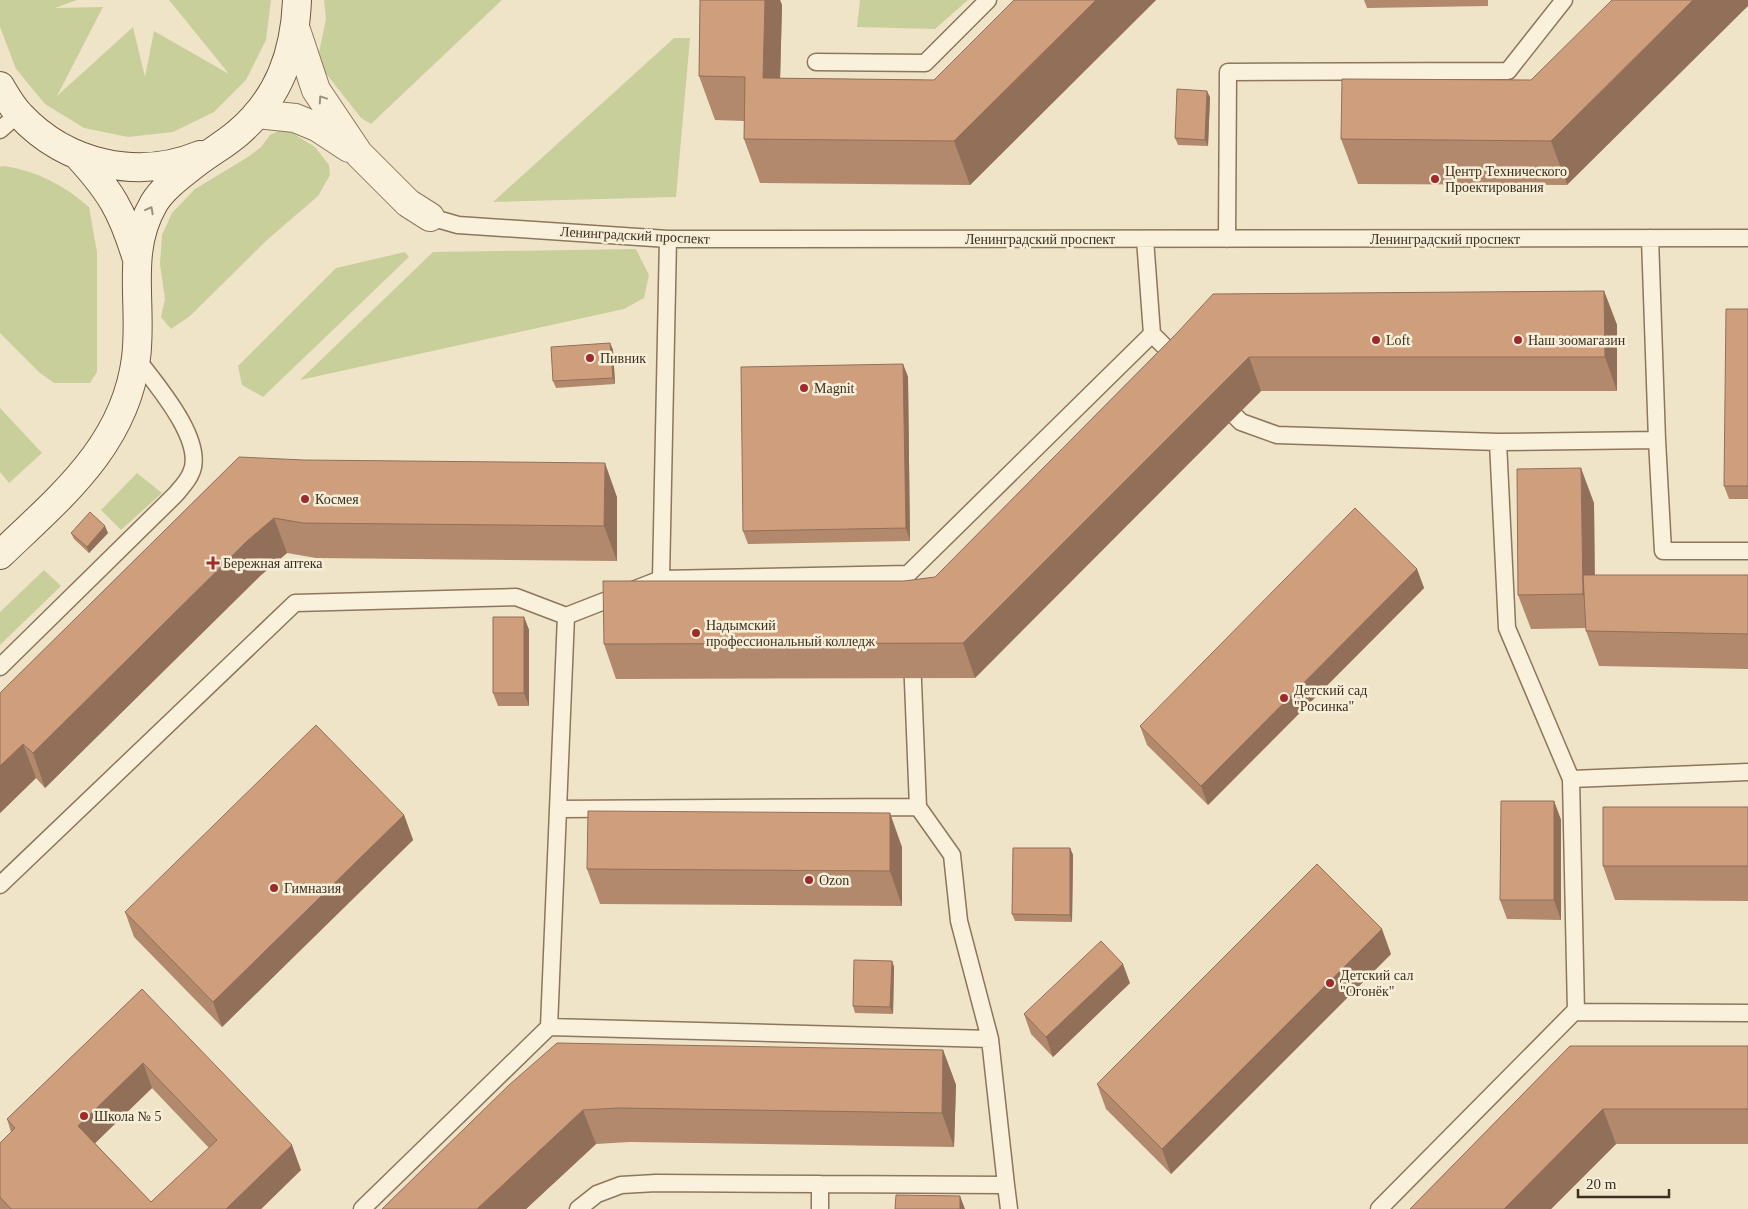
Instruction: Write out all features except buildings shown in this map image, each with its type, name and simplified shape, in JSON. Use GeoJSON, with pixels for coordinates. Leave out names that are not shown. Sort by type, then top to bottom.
{"type":"FeatureCollection","features":[{"type":"Feature","properties":{"kind":"street"},"geometry":{"type":"LineString","coordinates":[[0,556],[70,488],[96,459],[114,430],[126,401],[136,358],[136,256],[144,221],[155,201],[176,180],[213,150],[237,134],[257,114],[283,75],[296,30],[297,0]]}},
{"type":"Feature","properties":{"kind":"street"},"geometry":{"type":"LineString","coordinates":[[296,30],[316,90],[359,154]]}},
{"type":"Feature","properties":{"kind":"street"},"geometry":{"type":"LineString","coordinates":[[0,86],[9,122],[79,157],[114,166],[150,168],[186,161],[213,150]]}},
{"type":"Feature","properties":{"kind":"street"},"geometry":{"type":"LineString","coordinates":[[257,114],[295,118],[317,127],[359,154]]}},
{"type":"Feature","properties":{"kind":"street","name":"Ленинградский проспект"},"geometry":{"type":"LineString","coordinates":[[359,154],[408,203],[430,217]]}},
{"type":"Feature","properties":{"kind":"street"},"geometry":{"type":"LineString","coordinates":[[79,157],[103,183],[116,203],[125,221],[136,256]]}},
{"type":"Feature","properties":{"kind":"lane"},"geometry":{"type":"LineString","coordinates":[[816,62],[925,63],[988,0]]}},
{"type":"Feature","properties":{"kind":"lane"},"geometry":{"type":"LineString","coordinates":[[1227,239],[1228,72],[1508,70],[1564,0]]}},
{"type":"Feature","properties":{"kind":"lane","name":"Ленинградский проспект"},"geometry":{"type":"LineString","coordinates":[[430,217],[458,225],[668,240],[1748,238]]}},
{"type":"Feature","properties":{"kind":"lane"},"geometry":{"type":"LineString","coordinates":[[1650,238],[1656,440],[1663,551],[1748,551]]}},
{"type":"Feature","properties":{"kind":"lane"},"geometry":{"type":"LineString","coordinates":[[1145,239],[1152,334],[1193,374]]}},
{"type":"Feature","properties":{"kind":"lane"},"geometry":{"type":"LineString","coordinates":[[661,579],[668,240]]}},
{"type":"Feature","properties":{"kind":"lane"},"geometry":{"type":"LineString","coordinates":[[0,886],[295,603],[516,597],[566,616],[661,579],[908,574],[1152,334]]}},
{"type":"Feature","properties":{"kind":"lane"},"geometry":{"type":"LineString","coordinates":[[0,667],[175,496],[192,472],[193,444],[179,417],[136,358]]}},
{"type":"Feature","properties":{"kind":"lane"},"geometry":{"type":"LineString","coordinates":[[1206,388],[1241,422],[1277,435],[1498,442],[1656,440]]}},
{"type":"Feature","properties":{"kind":"lane"},"geometry":{"type":"LineString","coordinates":[[1498,442],[1507,628],[1571,779],[1576,1012]]}},
{"type":"Feature","properties":{"kind":"lane"},"geometry":{"type":"LineString","coordinates":[[908,574],[909,594]]}},
{"type":"Feature","properties":{"kind":"lane"},"geometry":{"type":"LineString","coordinates":[[362,1209],[549,1028],[566,616]]}},
{"type":"Feature","properties":{"kind":"lane"},"geometry":{"type":"LineString","coordinates":[[911,642],[918,807],[952,855],[959,921],[990,1039],[1009,1209]]}},
{"type":"Feature","properties":{"kind":"lane"},"geometry":{"type":"LineString","coordinates":[[1571,779],[1748,772]]}},
{"type":"Feature","properties":{"kind":"lane"},"geometry":{"type":"LineString","coordinates":[[558,810],[918,807]]}},
{"type":"Feature","properties":{"kind":"lane"},"geometry":{"type":"LineString","coordinates":[[1379,1209],[1576,1012],[1748,1013]]}},
{"type":"Feature","properties":{"kind":"lane"},"geometry":{"type":"LineString","coordinates":[[549,1028],[990,1039]]}},
{"type":"Feature","properties":{"kind":"lane"},"geometry":{"type":"LineString","coordinates":[[578,1209],[597,1194],[621,1185],[656,1182],[1006,1185]]}},
{"type":"Feature","properties":{"kind":"lane"},"geometry":{"type":"LineString","coordinates":[[820,1184],[820,1209]]}},
{"type":"Feature","properties":{"kind":"green space"},"geometry":{"type":"Polygon","coordinates":[[[0,0],[77,0],[55,8],[103,7],[57,96],[133,27],[145,77],[154,31],[229,74],[169,0],[271,0],[266,40],[246,80],[214,112],[173,132],[128,137],[84,128],[45,104],[16,69],[0,27],[0,0]]]}},
{"type":"Feature","properties":{"kind":"green space"},"geometry":{"type":"Polygon","coordinates":[[[324,0],[502,0],[371,124],[361,118],[321,67],[319,52],[326,19],[324,0]]]}},
{"type":"Feature","properties":{"kind":"green space"},"geometry":{"type":"Polygon","coordinates":[[[860,0],[968,0],[935,29],[857,27],[860,0]]]}},
{"type":"Feature","properties":{"kind":"green space"},"geometry":{"type":"Polygon","coordinates":[[[674,38],[690,38],[676,197],[493,202],[674,38]]]}},
{"type":"Feature","properties":{"kind":"green space"},"geometry":{"type":"Polygon","coordinates":[[[284,128],[315,147],[329,165],[330,175],[318,196],[267,240],[190,316],[171,329],[161,317],[165,299],[160,264],[162,235],[172,213],[195,189],[248,157],[261,147],[270,135],[284,128]]]}},
{"type":"Feature","properties":{"kind":"green space"},"geometry":{"type":"Polygon","coordinates":[[[4,166],[28,171],[50,180],[70,192],[89,207],[97,252],[97,372],[90,383],[54,383],[40,373],[0,333],[0,167],[4,166]]]}},
{"type":"Feature","properties":{"kind":"green space"},"geometry":{"type":"Polygon","coordinates":[[[636,249],[649,275],[644,298],[624,309],[300,380],[433,252],[636,249]]]}},
{"type":"Feature","properties":{"kind":"green space"},"geometry":{"type":"Polygon","coordinates":[[[405,252],[409,257],[263,397],[242,385],[238,366],[336,268],[405,252]]]}},
{"type":"Feature","properties":{"kind":"green space"},"geometry":{"type":"Polygon","coordinates":[[[0,408],[42,453],[9,483],[0,472],[0,408]]]}},
{"type":"Feature","properties":{"kind":"green space"},"geometry":{"type":"Polygon","coordinates":[[[137,473],[162,493],[121,530],[101,510],[137,473]]]}},
{"type":"Feature","properties":{"kind":"green space"},"geometry":{"type":"Polygon","coordinates":[[[44,570],[61,586],[0,645],[0,612],[44,570]]]}},
{"type":"Feature","properties":{"kind":"place","name":"Центр Технического Проектирования"},"geometry":{"type":"Point","coordinates":[1435,179]}},
{"type":"Feature","properties":{"kind":"place","name":"Loft"},"geometry":{"type":"Point","coordinates":[1376,340]}},
{"type":"Feature","properties":{"kind":"place","name":"Наш зоомагазин"},"geometry":{"type":"Point","coordinates":[1518,340]}},
{"type":"Feature","properties":{"kind":"place","name":"Пивник"},"geometry":{"type":"Point","coordinates":[590,358]}},
{"type":"Feature","properties":{"kind":"place","name":"Magnit"},"geometry":{"type":"Point","coordinates":[804,388]}},
{"type":"Feature","properties":{"kind":"place","name":"Космея"},"geometry":{"type":"Point","coordinates":[305,499]}},
{"type":"Feature","properties":{"kind":"place","name":"Бережная аптека"},"geometry":{"type":"Point","coordinates":[213,563]}},
{"type":"Feature","properties":{"kind":"place","name":"Надымский профессиональный колледж"},"geometry":{"type":"Point","coordinates":[696,633]}},
{"type":"Feature","properties":{"kind":"place","name":"Детский сад \"Росинка\""},"geometry":{"type":"Point","coordinates":[1284,698]}},
{"type":"Feature","properties":{"kind":"place","name":"Ozon"},"geometry":{"type":"Point","coordinates":[809,880]}},
{"type":"Feature","properties":{"kind":"place","name":"Гимназия"},"geometry":{"type":"Point","coordinates":[274,888]}},
{"type":"Feature","properties":{"kind":"place","name":"Детский сал \"Огонёк\""},"geometry":{"type":"Point","coordinates":[1330,983]}},
{"type":"Feature","properties":{"kind":"place","name":"Школа № 5"},"geometry":{"type":"Point","coordinates":[84,1116]}}]}
